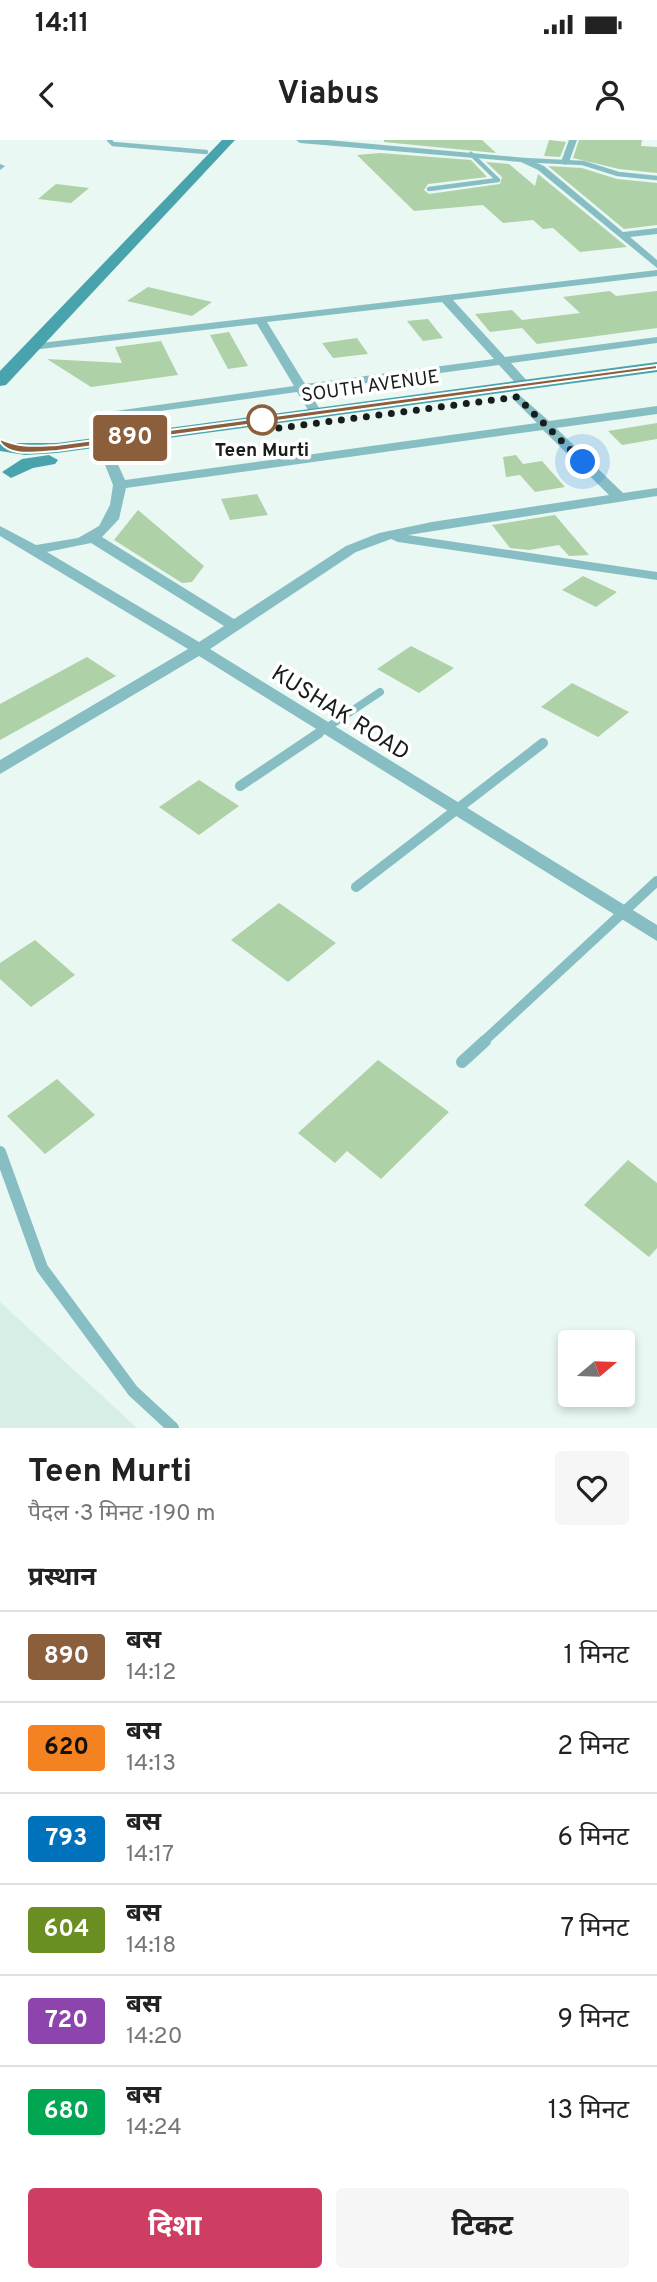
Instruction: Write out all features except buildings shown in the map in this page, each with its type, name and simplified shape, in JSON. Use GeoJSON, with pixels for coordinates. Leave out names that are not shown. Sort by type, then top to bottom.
{"type":"FeatureCollection","features":[{"type":"Feature","properties":{"kind":"main road"},"geometry":{"type":"LineString","coordinates":[[0,365],[218,140]]}},
{"type":"Feature","properties":{"kind":"main road"},"geometry":{"type":"LineString","coordinates":[[0,381],[229,140]]}},
{"type":"Feature","properties":{"kind":"main road","name":"SOUTH AVENUE"},"geometry":{"type":"LineString","coordinates":[[3,445],[25,450],[104,447],[521,391],[657,367]]}},
{"type":"Feature","properties":{"kind":"main road","name":"SOUTH AVENUE"},"geometry":{"type":"LineString","coordinates":[[11,472],[29,463],[104,447],[316,413],[657,377]]}},
{"type":"Feature","properties":{"kind":"main road"},"geometry":{"type":"LineString","coordinates":[[0,488],[11,472],[11,458],[3,445]]}},
{"type":"Feature","properties":{"kind":"street"},"geometry":{"type":"LineString","coordinates":[[300,140],[523,160],[541,168],[657,265]]}},
{"type":"Feature","properties":{"kind":"street"},"geometry":{"type":"LineString","coordinates":[[565,162],[573,140]]}},
{"type":"Feature","properties":{"kind":"street"},"geometry":{"type":"LineString","coordinates":[[622,235],[657,231]]}},
{"type":"Feature","properties":{"kind":"street"},"geometry":{"type":"LineString","coordinates":[[32,347],[657,273]]}},
{"type":"Feature","properties":{"kind":"street"},"geometry":{"type":"LineString","coordinates":[[445,298],[501,361],[547,426],[620,498]]}},
{"type":"Feature","properties":{"kind":"street"},"geometry":{"type":"LineString","coordinates":[[260,320],[316,413]]}},
{"type":"Feature","properties":{"kind":"street"},"geometry":{"type":"LineString","coordinates":[[34,550],[93,538],[110,527],[118,509],[120,485],[104,447],[100,424],[105,416],[657,341]]}},
{"type":"Feature","properties":{"kind":"street"},"geometry":{"type":"LineString","coordinates":[[120,485],[657,410]]}},
{"type":"Feature","properties":{"kind":"street"},"geometry":{"type":"LineString","coordinates":[[0,768],[199,649],[351,549],[384,536],[432,526],[657,492]]}},
{"type":"Feature","properties":{"kind":"street","name":"KUSHAK ROAD"},"geometry":{"type":"LineString","coordinates":[[0,530],[199,649],[657,934]]}},
{"type":"Feature","properties":{"kind":"street"},"geometry":{"type":"LineString","coordinates":[[384,536],[657,576]]}},
{"type":"Feature","properties":{"kind":"street"},"geometry":{"type":"LineString","coordinates":[[93,538],[233,625]]}},
{"type":"Feature","properties":{"kind":"lane"},"geometry":{"type":"LineString","coordinates":[[108,140],[113,144],[206,152]]}},
{"type":"Feature","properties":{"kind":"lane"},"geometry":{"type":"LineString","coordinates":[[429,189],[498,180],[471,154]]}},
{"type":"Feature","properties":{"kind":"lane"},"geometry":{"type":"LineString","coordinates":[[523,160],[596,166],[618,174],[657,178]]}},
{"type":"Feature","properties":{"kind":"lane"},"geometry":{"type":"LineString","coordinates":[[240,786],[380,692]]}},
{"type":"Feature","properties":{"kind":"lane"},"geometry":{"type":"LineString","coordinates":[[356,887],[543,743]]}},
{"type":"Feature","properties":{"kind":"lane"},"geometry":{"type":"LineString","coordinates":[[462,1062],[657,881]]}},
{"type":"Feature","properties":{"kind":"lane"},"geometry":{"type":"LineString","coordinates":[[0,1152],[42,1268],[133,1391],[173,1428]]}},
{"type":"Feature","properties":{"kind":"shaded area"},"geometry":{"type":"Polygon","coordinates":[[[0,1302],[137,1428],[0,1428],[0,1302]]]}},
{"type":"Feature","properties":{"kind":"bus line","name":"890"},"geometry":{"type":"LineString","coordinates":[[0,442],[5,447],[25,450],[57,448],[657,367]]}},
{"type":"Feature","properties":{"kind":"place","name":"Teen Murti"},"geometry":{"type":"Point","coordinates":[262,420]}},
{"type":"Feature","properties":{"kind":"route"},"geometry":{"type":"LineString","coordinates":[[262,420],[264,430],[517,397],[583,462]]}}]}
